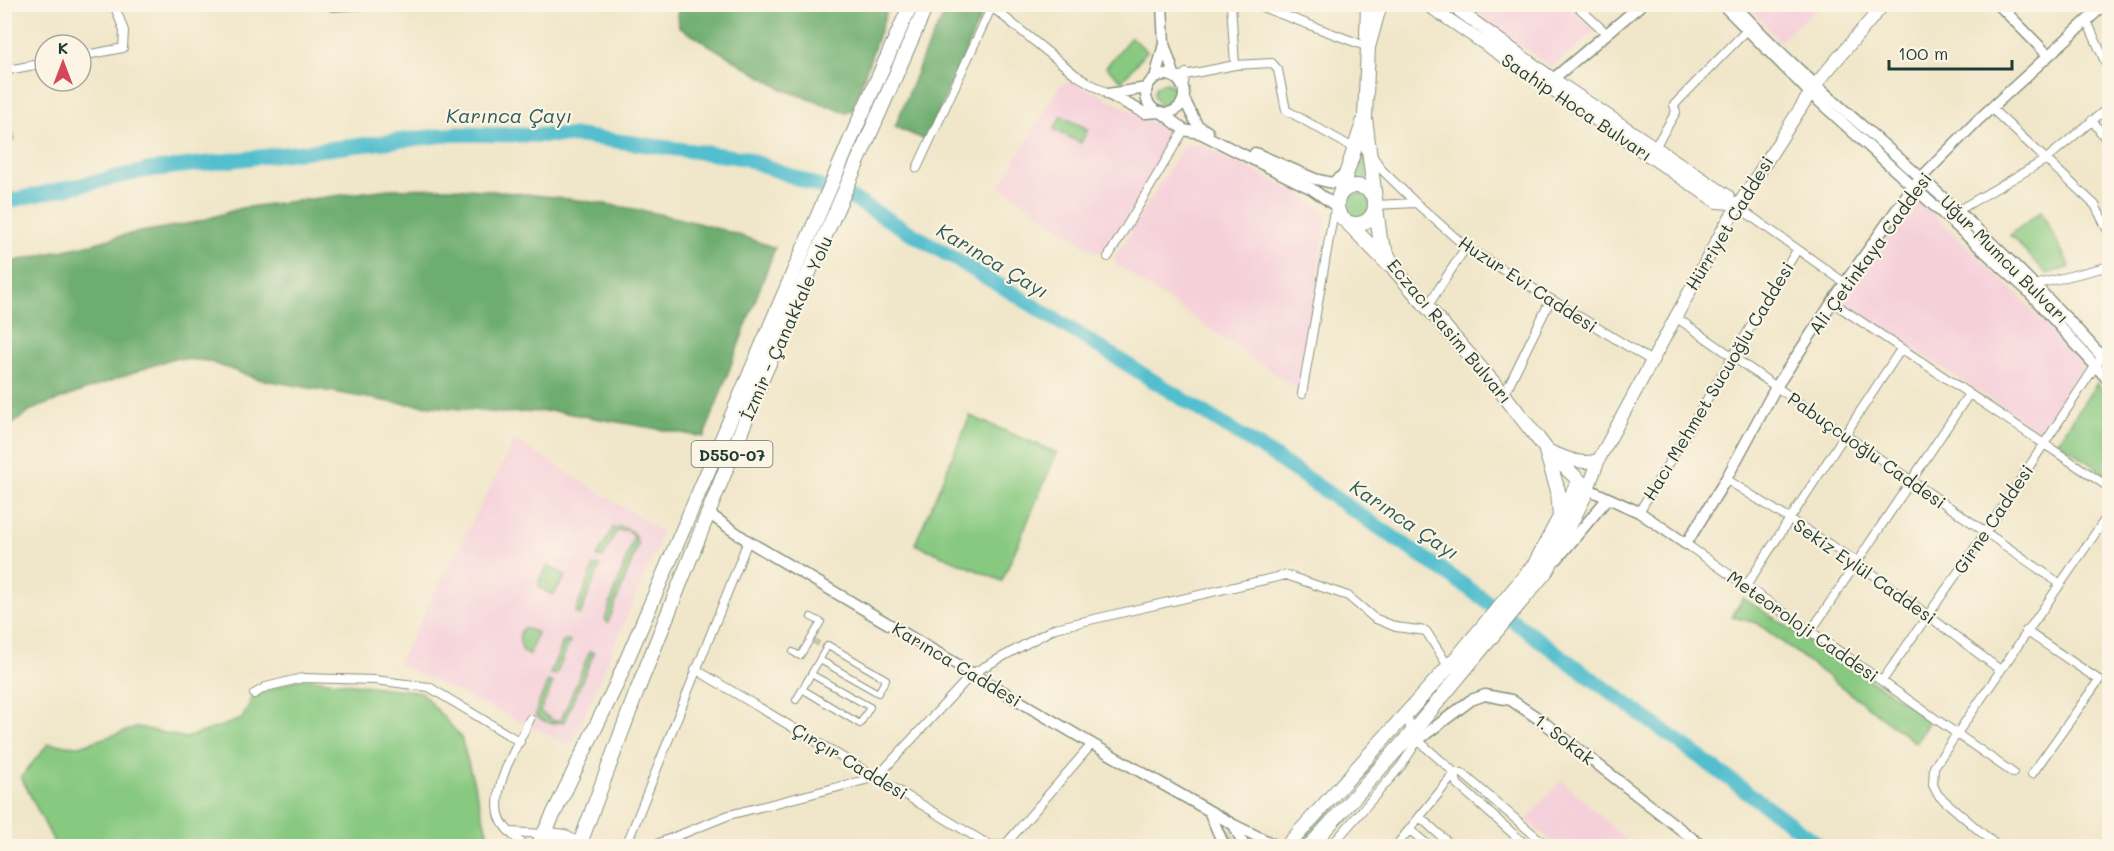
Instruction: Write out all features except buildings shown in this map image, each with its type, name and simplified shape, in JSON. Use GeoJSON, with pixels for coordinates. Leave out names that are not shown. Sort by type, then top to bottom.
{"type":"FeatureCollection","features":[{"type":"Feature","properties":{"kind":"main road","name":"İzmir - Çanakkale Yolu"},"geometry":{"type":"LineString","coordinates":[[541,840],[616,685],[802,250],[911,4]]}},
{"type":"Feature","properties":{"kind":"main road","name":"İzmir - Çanakkale Yolu"},"geometry":{"type":"LineString","coordinates":[[579,846],[650,657],[762,380],[927,4]]}},
{"type":"Feature","properties":{"kind":"main road"},"geometry":{"type":"LineString","coordinates":[[1368,4],[1364,151],[1350,170],[1338,205],[1347,222],[1395,270]]}},
{"type":"Feature","properties":{"kind":"main road"},"geometry":{"type":"LineString","coordinates":[[1368,44],[1373,35],[1380,4]]}},
{"type":"Feature","properties":{"kind":"main road","name":"Saahip Hoca Bulvarı"},"geometry":{"type":"LineString","coordinates":[[1426,4],[1717,202],[1734,205]]}},
{"type":"Feature","properties":{"kind":"main road","name":"Saahip Hoca Bulvarı"},"geometry":{"type":"LineString","coordinates":[[1450,4],[1553,79],[1728,196],[1734,205]]}},
{"type":"Feature","properties":{"kind":"main road","name":"Hürriyet Caddesi"},"geometry":{"type":"LineString","coordinates":[[1583,486],[1734,205],[1813,89],[1884,4]]}},
{"type":"Feature","properties":{"kind":"main road","name":"Eczacı Rasim Bulvarı"},"geometry":{"type":"LineString","coordinates":[[1364,151],[1380,239],[1395,270],[1503,395],[1546,449],[1583,486]]}},
{"type":"Feature","properties":{"kind":"main road"},"geometry":{"type":"LineString","coordinates":[[1338,205],[1348,188],[1361,187],[1371,194],[1375,205],[1368,221],[1356,225],[1347,222]]}},
{"type":"Feature","properties":{"kind":"main road"},"geometry":{"type":"LineString","coordinates":[[1546,449],[1581,462],[1590,463],[1599,459]]}},
{"type":"Feature","properties":{"kind":"main road"},"geometry":{"type":"LineString","coordinates":[[1546,449],[1558,491],[1561,519]]}},
{"type":"Feature","properties":{"kind":"main road"},"geometry":{"type":"LineString","coordinates":[[1541,567],[1561,519],[1583,486]]}},
{"type":"Feature","properties":{"kind":"main road"},"geometry":{"type":"LineString","coordinates":[[1310,846],[1415,737],[1465,658],[1541,567],[1583,486]]}},
{"type":"Feature","properties":{"kind":"main road"},"geometry":{"type":"LineString","coordinates":[[1287,846],[1448,666],[1465,658]]}},
{"type":"Feature","properties":{"kind":"main road"},"geometry":{"type":"LineString","coordinates":[[541,840],[564,837],[579,846]]}},
{"type":"Feature","properties":{"kind":"street"},"geometry":{"type":"LineString","coordinates":[[93,54],[123,48],[124,31],[114,4]]}},
{"type":"Feature","properties":{"kind":"street"},"geometry":{"type":"LineString","coordinates":[[323,4],[333,7],[386,4]]}},
{"type":"Feature","properties":{"kind":"street"},"geometry":{"type":"LineString","coordinates":[[1108,94],[1147,88],[1155,78],[1164,44],[1162,4]]}},
{"type":"Feature","properties":{"kind":"street"},"geometry":{"type":"LineString","coordinates":[[1231,4],[1236,64]]}},
{"type":"Feature","properties":{"kind":"street"},"geometry":{"type":"LineString","coordinates":[[1254,4],[1368,44]]}},
{"type":"Feature","properties":{"kind":"street"},"geometry":{"type":"LineString","coordinates":[[1575,4],[1605,32]]}},
{"type":"Feature","properties":{"kind":"street"},"geometry":{"type":"LineString","coordinates":[[1553,79],[1605,32],[1642,4]]}},
{"type":"Feature","properties":{"kind":"street"},"geometry":{"type":"LineString","coordinates":[[1722,4],[1749,27]]}},
{"type":"Feature","properties":{"kind":"street"},"geometry":{"type":"LineString","coordinates":[[1734,4],[1749,27]]}},
{"type":"Feature","properties":{"kind":"street"},"geometry":{"type":"LineString","coordinates":[[1998,4],[2048,55]]}},
{"type":"Feature","properties":{"kind":"street","name":"Ali Çetinkaya Caddesi"},"geometry":{"type":"LineString","coordinates":[[1686,544],[1726,479],[1776,387],[1845,283],[1918,182],[1991,108],[2105,4]]}},
{"type":"Feature","properties":{"kind":"street"},"geometry":{"type":"LineString","coordinates":[[917,168],[993,6],[1076,75],[1145,113],[1178,109],[1184,99]]}},
{"type":"Feature","properties":{"kind":"street"},"geometry":{"type":"LineString","coordinates":[[2087,21],[2109,73]]}},
{"type":"Feature","properties":{"kind":"street"},"geometry":{"type":"LineString","coordinates":[[1655,147],[1676,112],[1674,105],[1749,27]]}},
{"type":"Feature","properties":{"kind":"street","name":"Uğur Mumcu Bulvarı"},"geometry":{"type":"LineString","coordinates":[[1749,27],[1813,89],[1918,182],[2098,361],[2109,366]]}},
{"type":"Feature","properties":{"kind":"street"},"geometry":{"type":"LineString","coordinates":[[1164,44],[1180,75],[1184,99],[1197,125],[1208,133],[1315,179],[1332,183],[1350,170]]}},
{"type":"Feature","properties":{"kind":"street"},"geometry":{"type":"LineString","coordinates":[[1155,78],[1236,64],[1272,63],[1278,70],[1286,110],[1364,151]]}},
{"type":"Feature","properties":{"kind":"street"},"geometry":{"type":"LineString","coordinates":[[6,68],[33,65]]}},
{"type":"Feature","properties":{"kind":"street"},"geometry":{"type":"LineString","coordinates":[[1147,88],[1149,103],[1184,129],[1200,133],[1305,185],[1338,205],[1334,216],[1302,394]]}},
{"type":"Feature","properties":{"kind":"street"},"geometry":{"type":"LineString","coordinates":[[1957,211],[2045,160],[2109,106]]}},
{"type":"Feature","properties":{"kind":"street"},"geometry":{"type":"LineString","coordinates":[[1991,108],[2095,205],[2109,236]]}},
{"type":"Feature","properties":{"kind":"street"},"geometry":{"type":"LineString","coordinates":[[2092,120],[2109,145]]}},
{"type":"Feature","properties":{"kind":"street"},"geometry":{"type":"LineString","coordinates":[[1108,257],[1184,129]]}},
{"type":"Feature","properties":{"kind":"street","name":"Huzur Evi Caddesi"},"geometry":{"type":"LineString","coordinates":[[1364,151],[1416,203],[1467,247],[1550,301],[1650,360]]}},
{"type":"Feature","properties":{"kind":"street","name":"Uğur Mumcu Bulvarı"},"geometry":{"type":"LineString","coordinates":[[1918,182],[1957,211],[2034,285],[2098,361],[2109,382]]}},
{"type":"Feature","properties":{"kind":"street"},"geometry":{"type":"LineString","coordinates":[[1375,205],[1416,203]]}},
{"type":"Feature","properties":{"kind":"street"},"geometry":{"type":"LineString","coordinates":[[1734,205],[1845,283]]}},
{"type":"Feature","properties":{"kind":"street"},"geometry":{"type":"LineString","coordinates":[[1427,307],[1467,247]]}},
{"type":"Feature","properties":{"kind":"street","name":"Hacı Mehmet Sucuoğlu Caddesi"},"geometry":{"type":"LineString","coordinates":[[1639,512],[1797,250]]}},
{"type":"Feature","properties":{"kind":"street"},"geometry":{"type":"LineString","coordinates":[[2034,285],[2109,266]]}},
{"type":"Feature","properties":{"kind":"street"},"geometry":{"type":"LineString","coordinates":[[1503,395],[1550,301]]}},
{"type":"Feature","properties":{"kind":"street"},"geometry":{"type":"LineString","coordinates":[[1832,302],[2109,488]]}},
{"type":"Feature","properties":{"kind":"street","name":"Pabuçcuoğlu Caddesi"},"geometry":{"type":"LineString","coordinates":[[1674,316],[2059,584]]}},
{"type":"Feature","properties":{"kind":"street"},"geometry":{"type":"LineString","coordinates":[[1746,586],[1900,349]]}},
{"type":"Feature","properties":{"kind":"street","name":"Girne Caddesi"},"geometry":{"type":"LineString","coordinates":[[1882,681],[1986,532],[2098,361]]}},
{"type":"Feature","properties":{"kind":"street"},"geometry":{"type":"LineString","coordinates":[[1811,631],[1969,394]]}},
{"type":"Feature","properties":{"kind":"street","name":"Sekiz Eylül Caddesi"},"geometry":{"type":"LineString","coordinates":[[1726,479],[1857,562],[1999,669]]}},
{"type":"Feature","properties":{"kind":"street","name":"Meteoroloji Caddesi"},"geometry":{"type":"LineString","coordinates":[[1583,486],[1639,512],[1882,681],[1955,735],[2013,773]]}},
{"type":"Feature","properties":{"kind":"street"},"geometry":{"type":"LineString","coordinates":[[1541,567],[1608,498]]}},
{"type":"Feature","properties":{"kind":"street"},"geometry":{"type":"LineString","coordinates":[[1997,846],[1938,795],[1933,786],[1934,767],[1999,669],[2109,512]]}},
{"type":"Feature","properties":{"kind":"street","name":"Karınca Caddesi"},"geometry":{"type":"LineString","coordinates":[[708,513],[748,541],[1092,744],[1234,825],[1277,846]]}},
{"type":"Feature","properties":{"kind":"street"},"geometry":{"type":"LineString","coordinates":[[626,846],[748,541]]}},
{"type":"Feature","properties":{"kind":"street"},"geometry":{"type":"LineString","coordinates":[[652,846],[729,815],[877,777],[973,673],[1055,628],[1286,575],[1348,596],[1374,618],[1396,627],[1426,631],[1448,666]]}},
{"type":"Feature","properties":{"kind":"street"},"geometry":{"type":"LineString","coordinates":[[793,652],[800,656],[820,622],[811,617]]}},
{"type":"Feature","properties":{"kind":"street"},"geometry":{"type":"LineString","coordinates":[[2026,631],[2099,680],[2032,774]]}},
{"type":"Feature","properties":{"kind":"street"},"geometry":{"type":"LineString","coordinates":[[796,700],[802,689],[812,674],[828,645],[886,679],[860,724],[802,689]]}},
{"type":"Feature","properties":{"kind":"street"},"geometry":{"type":"LineString","coordinates":[[820,660],[878,693]]}},
{"type":"Feature","properties":{"kind":"street","name":"Çırçır Caddesi"},"geometry":{"type":"LineString","coordinates":[[695,669],[877,777],[987,846],[1006,846]]}},
{"type":"Feature","properties":{"kind":"street"},"geometry":{"type":"LineString","coordinates":[[812,674],[870,707]]}},
{"type":"Feature","properties":{"kind":"street"},"geometry":{"type":"LineString","coordinates":[[254,694],[266,687],[302,678],[375,680],[429,687],[520,742]]}},
{"type":"Feature","properties":{"kind":"street","name":"1. Sokak"},"geometry":{"type":"LineString","coordinates":[[1415,737],[1472,700],[1485,695],[1511,699],[1542,720],[1702,846]]}},
{"type":"Feature","properties":{"kind":"street"},"geometry":{"type":"LineString","coordinates":[[1407,712],[1415,737],[1455,773],[1457,784],[1527,846]]}},
{"type":"Feature","properties":{"kind":"street"},"geometry":{"type":"LineString","coordinates":[[525,846],[509,832],[499,816],[499,788],[530,719]]}},
{"type":"Feature","properties":{"kind":"street"},"geometry":{"type":"LineString","coordinates":[[1332,846],[1405,761],[1415,737]]}},
{"type":"Feature","properties":{"kind":"street"},"geometry":{"type":"LineString","coordinates":[[1006,846],[1092,744]]}},
{"type":"Feature","properties":{"kind":"street"},"geometry":{"type":"LineString","coordinates":[[1396,846],[1455,773],[1462,772],[1547,846]]}},
{"type":"Feature","properties":{"kind":"street"},"geometry":{"type":"LineString","coordinates":[[1209,811],[1224,846]]}},
{"type":"Feature","properties":{"kind":"street"},"geometry":{"type":"LineString","coordinates":[[1420,818],[1452,846]]}},
{"type":"Feature","properties":{"kind":"street"},"geometry":{"type":"LineString","coordinates":[[1234,825],[1244,846]]}},
{"type":"Feature","properties":{"kind":"street"},"geometry":{"type":"LineString","coordinates":[[1410,830],[1429,846]]}},
{"type":"Feature","properties":{"kind":"street"},"geometry":{"type":"LineString","coordinates":[[509,832],[541,840]]}},
{"type":"Feature","properties":{"kind":"shaded area"},"geometry":{"type":"Polygon","coordinates":[[[1465,5],[1566,5],[1596,30],[1552,68],[1465,5]]]}},
{"type":"Feature","properties":{"kind":"shaded area"},"geometry":{"type":"Polygon","coordinates":[[[1748,5],[1822,5],[1779,41],[1748,5]]]}},
{"type":"Feature","properties":{"kind":"shaded area"},"geometry":{"type":"Polygon","coordinates":[[[1072,81],[1165,128],[1172,140],[1107,251],[1097,253],[1000,186],[1060,85],[1072,81]]]}},
{"type":"Feature","properties":{"kind":"shaded area"},"geometry":{"type":"Polygon","coordinates":[[[1184,145],[1201,145],[1303,195],[1327,216],[1300,391],[1116,264],[1115,257],[1184,145]]]}},
{"type":"Feature","properties":{"kind":"shaded area"},"geometry":{"type":"Polygon","coordinates":[[[1914,196],[2018,295],[2083,366],[2041,432],[1843,303],[1914,196]]]}},
{"type":"Feature","properties":{"kind":"shaded area"},"geometry":{"type":"Polygon","coordinates":[[[515,440],[661,531],[659,543],[571,745],[398,664],[515,440]]]}},
{"type":"Feature","properties":{"kind":"shaded area"},"geometry":{"type":"Polygon","coordinates":[[[1561,780],[1634,846],[1557,846],[1527,820],[1561,780]]]}},
{"type":"Feature","properties":{"kind":"green space"},"geometry":{"type":"Polygon","coordinates":[[[423,4],[483,4],[483,5],[482,14],[423,4]]]}},
{"type":"Feature","properties":{"kind":"green space"},"geometry":{"type":"Polygon","coordinates":[[[677,4],[889,5],[852,111],[846,113],[782,89],[679,27],[677,4]]]}},
{"type":"Feature","properties":{"kind":"green space"},"geometry":{"type":"Polygon","coordinates":[[[916,5],[921,5],[865,127],[861,124],[916,5]]]}},
{"type":"Feature","properties":{"kind":"green space"},"geometry":{"type":"Polygon","coordinates":[[[949,5],[986,5],[926,140],[895,127],[924,54],[949,5]]]}},
{"type":"Feature","properties":{"kind":"green space"},"geometry":{"type":"Polygon","coordinates":[[[1131,37],[1147,51],[1122,81],[1106,67],[1131,37]]]}},
{"type":"Feature","properties":{"kind":"green space"},"geometry":{"type":"Polygon","coordinates":[[[1161,83],[1169,83],[1176,90],[1176,98],[1169,105],[1161,105],[1154,98],[1154,90],[1161,83]]]}},
{"type":"Feature","properties":{"kind":"green space"},"geometry":{"type":"Polygon","coordinates":[[[5,109],[14,140],[4,142],[5,109]]]}},
{"type":"Feature","properties":{"kind":"green space"},"geometry":{"type":"Polygon","coordinates":[[[1061,116],[1088,129],[1081,143],[1054,130],[1061,116]]]}},
{"type":"Feature","properties":{"kind":"green space"},"geometry":{"type":"Polygon","coordinates":[[[1365,150],[1368,183],[1354,181],[1365,150]]]}},
{"type":"Feature","properties":{"kind":"green space"},"geometry":{"type":"Polygon","coordinates":[[[451,188],[533,195],[657,213],[737,234],[775,248],[704,437],[554,411],[501,413],[391,402],[258,379],[207,361],[173,358],[31,410],[5,430],[5,263],[124,235],[197,222],[241,208],[389,189],[451,188]]]}},
{"type":"Feature","properties":{"kind":"green space"},"geometry":{"type":"Polygon","coordinates":[[[1358,194],[1363,195],[1369,201],[1369,211],[1363,217],[1358,218],[1353,217],[1347,211],[1346,206],[1347,201],[1353,195],[1358,194]]]}},
{"type":"Feature","properties":{"kind":"green space"},"geometry":{"type":"Polygon","coordinates":[[[2041,211],[2070,267],[2047,274],[2010,235],[2041,211]]]}},
{"type":"Feature","properties":{"kind":"green space"},"geometry":{"type":"Polygon","coordinates":[[[2097,383],[2109,398],[2109,477],[2058,441],[2097,383]]]}},
{"type":"Feature","properties":{"kind":"green space"},"geometry":{"type":"Polygon","coordinates":[[[970,416],[1057,453],[1002,581],[915,544],[970,416]]]}},
{"type":"Feature","properties":{"kind":"green space"},"geometry":{"type":"Polygon","coordinates":[[[613,528],[627,529],[632,532],[638,545],[608,623],[605,619],[634,537],[628,530],[616,532],[603,558],[597,557],[613,528]]]}},
{"type":"Feature","properties":{"kind":"green space"},"geometry":{"type":"Polygon","coordinates":[[[548,566],[566,576],[553,595],[540,588],[539,581],[548,566]]]}},
{"type":"Feature","properties":{"kind":"green space"},"geometry":{"type":"Polygon","coordinates":[[[594,566],[600,566],[580,615],[575,613],[594,566]]]}},
{"type":"Feature","properties":{"kind":"green space"},"geometry":{"type":"Polygon","coordinates":[[[1743,598],[1930,719],[1916,743],[1757,623],[1732,617],[1743,598]]]}},
{"type":"Feature","properties":{"kind":"green space"},"geometry":{"type":"Polygon","coordinates":[[[523,628],[537,632],[530,654],[523,652],[521,645],[520,636],[523,628]]]}},
{"type":"Feature","properties":{"kind":"green space"},"geometry":{"type":"Polygon","coordinates":[[[570,641],[556,675],[550,674],[563,642],[570,641]]]}},
{"type":"Feature","properties":{"kind":"green space"},"geometry":{"type":"Polygon","coordinates":[[[590,651],[594,653],[564,722],[549,723],[536,716],[537,707],[548,681],[553,683],[540,712],[554,721],[561,720],[590,651]]]}},
{"type":"Feature","properties":{"kind":"green space"},"geometry":{"type":"Polygon","coordinates":[[[302,678],[421,692],[461,737],[491,846],[61,846],[54,842],[21,777],[48,744],[80,746],[138,727],[186,738],[242,719],[254,694],[302,678]]]}},
{"type":"Feature","properties":{"kind":"green space"},"geometry":{"type":"Polygon","coordinates":[[[1381,757],[1383,759],[1299,846],[1294,846],[1381,757]]]}},
{"type":"Feature","properties":{"kind":"green space"},"geometry":{"type":"Polygon","coordinates":[[[1214,817],[1231,832],[1238,846],[1228,846],[1214,817]]]}},
{"type":"Feature","properties":{"kind":"waterway","name":"Karınca Çayı"},"geometry":{"type":"LineString","coordinates":[[4,202],[148,170],[455,134],[580,136],[744,158],[855,200],[1016,295],[1269,453],[1464,585],[1821,846]]}},
{"type":"Feature","properties":{"kind":"tunnel"},"geometry":{"type":"LineString","coordinates":[[814,641],[826,649]]}}]}
